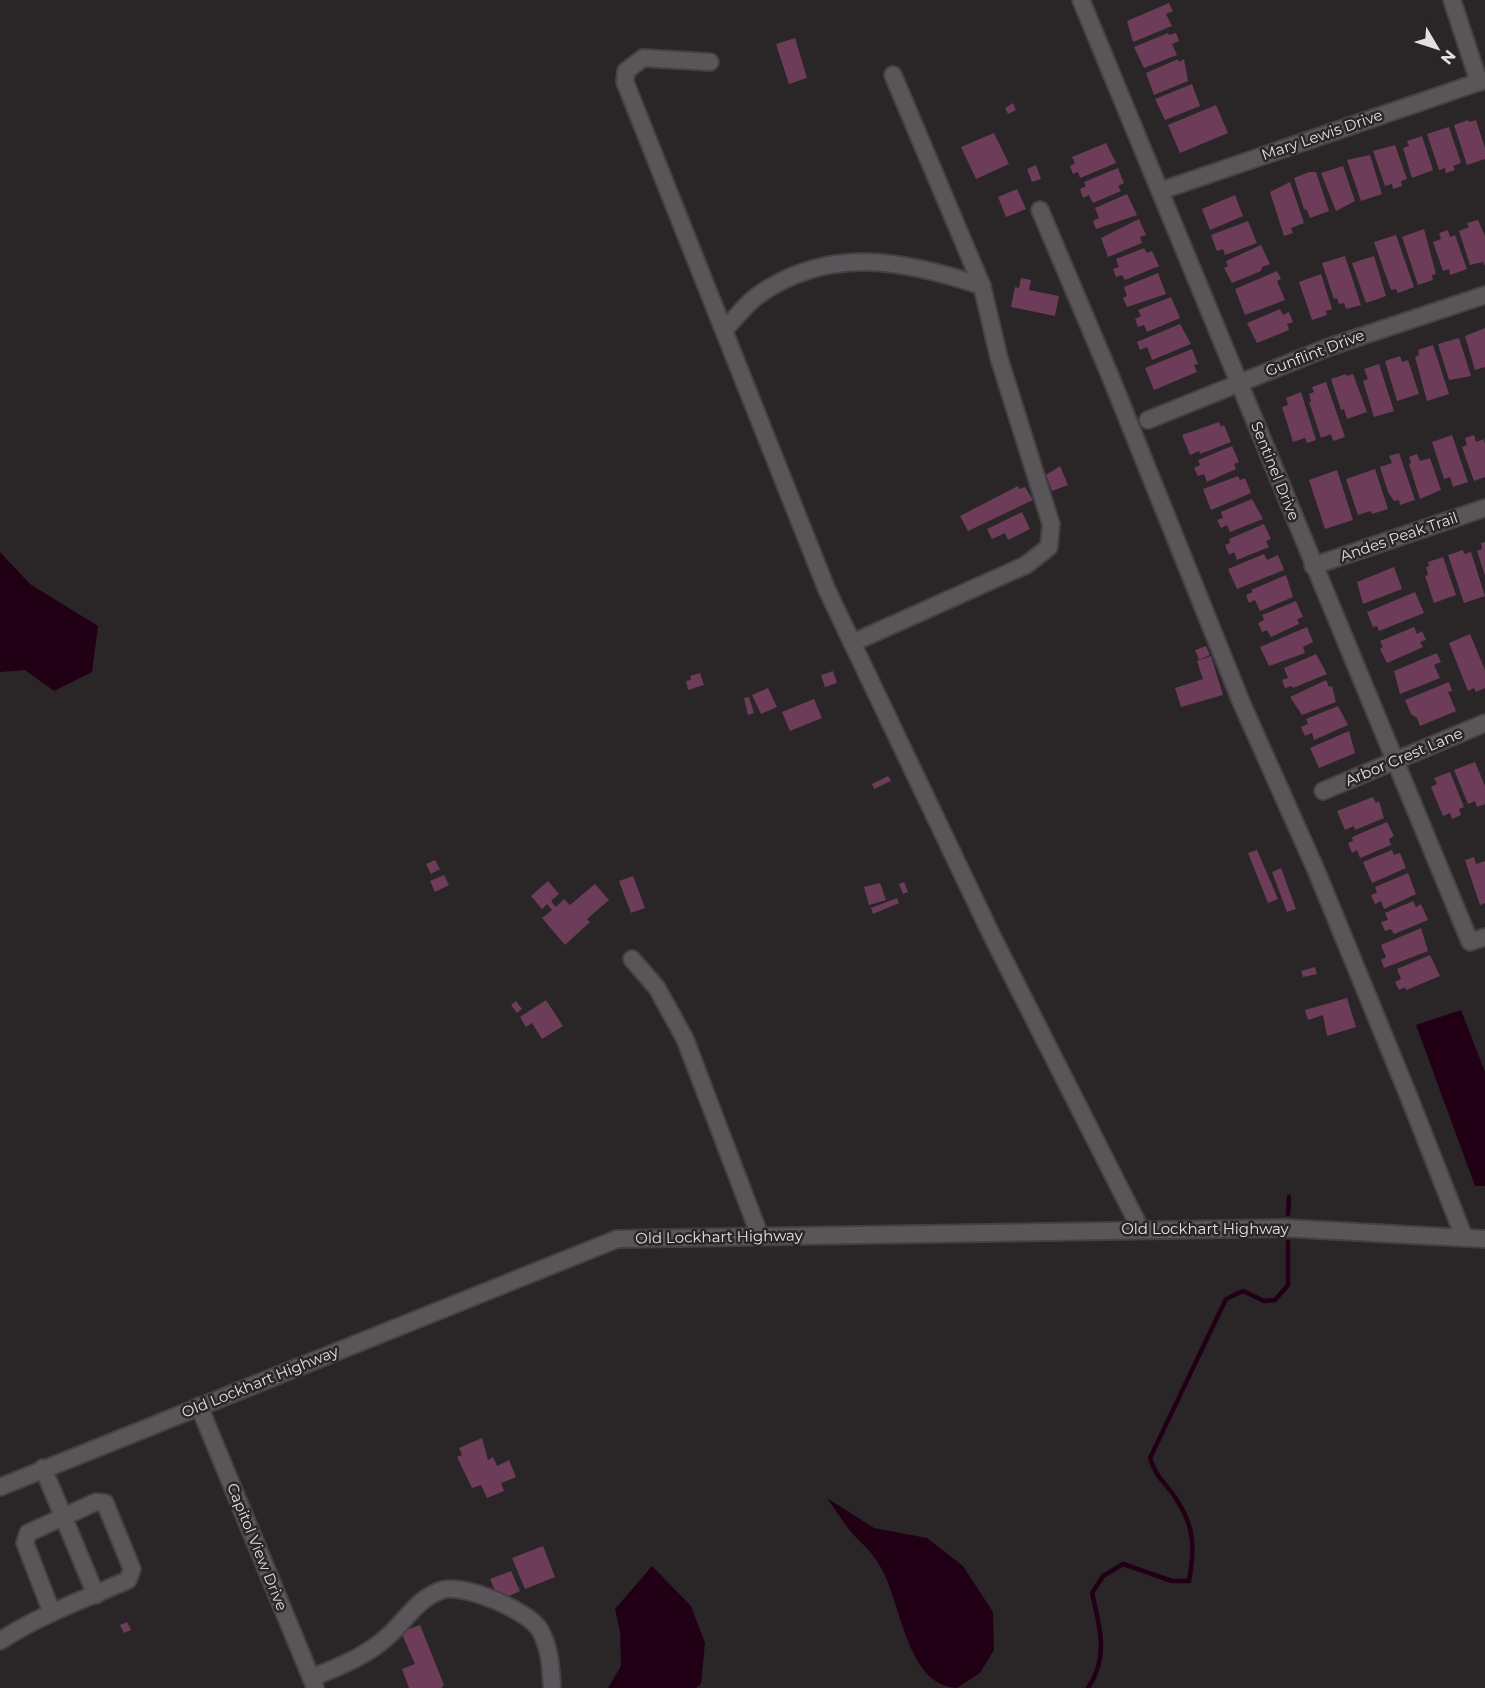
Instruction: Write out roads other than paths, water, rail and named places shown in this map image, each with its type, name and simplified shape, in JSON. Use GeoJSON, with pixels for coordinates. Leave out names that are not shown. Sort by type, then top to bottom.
{"type":"FeatureCollection","features":[{"type":"Feature","properties":{"kind":"street","name":"Sentinel Drive"},"geometry":{"type":"LineString","coordinates":[[1083,0],[1313,566],[1395,761],[1477,940]]}},
{"type":"Feature","properties":{"kind":"street"},"geometry":{"type":"LineString","coordinates":[[1452,0],[1482,81]]}},
{"type":"Feature","properties":{"kind":"street"},"geometry":{"type":"LineString","coordinates":[[710,62],[643,58],[626,71],[625,82],[827,590],[992,936],[1140,1228]]}},
{"type":"Feature","properties":{"kind":"street"},"geometry":{"type":"LineString","coordinates":[[852,643],[1026,565],[1049,547],[1050,524],[999,358],[982,285],[893,75]]}},
{"type":"Feature","properties":{"kind":"street","name":"Mary Lewis Drive"},"geometry":{"type":"LineString","coordinates":[[1160,190],[1482,81]]}},
{"type":"Feature","properties":{"kind":"street"},"geometry":{"type":"LineString","coordinates":[[1040,210],[1109,373],[1242,704],[1316,870],[1405,1086],[1464,1238]]}},
{"type":"Feature","properties":{"kind":"street"},"geometry":{"type":"LineString","coordinates":[[725,329],[756,297],[792,275],[854,260],[929,268],[982,285]]}},
{"type":"Feature","properties":{"kind":"street","name":"Gunflint Drive"},"geometry":{"type":"LineString","coordinates":[[1148,420],[1329,347],[1485,294]]}},
{"type":"Feature","properties":{"kind":"street","name":"Andes Peak Trail"},"geometry":{"type":"LineString","coordinates":[[1313,566],[1485,508]]}},
{"type":"Feature","properties":{"kind":"street","name":"Arbor Crest Lane"},"geometry":{"type":"LineString","coordinates":[[1323,791],[1485,723]]}},
{"type":"Feature","properties":{"kind":"street"},"geometry":{"type":"LineString","coordinates":[[632,959],[657,988],[685,1039],[760,1236]]}},
{"type":"Feature","properties":{"kind":"street","name":"Old Lockhart Highway"},"geometry":{"type":"LineString","coordinates":[[0,1487],[617,1239],[1140,1228],[1284,1228],[1485,1239]]}},
{"type":"Feature","properties":{"kind":"street","name":"Capitol View Drive"},"geometry":{"type":"LineString","coordinates":[[199,1406],[313,1683]]}},
{"type":"Feature","properties":{"kind":"street"},"geometry":{"type":"LineString","coordinates":[[43,1468],[96,1594]]}},
{"type":"Feature","properties":{"kind":"street"},"geometry":{"type":"LineString","coordinates":[[0,1641],[25,1624],[52,1613],[128,1580],[132,1569],[105,1503],[96,1502],[28,1533],[24,1543],[52,1613]]}},
{"type":"Feature","properties":{"kind":"street"},"geometry":{"type":"LineString","coordinates":[[313,1683],[359,1658],[388,1636],[410,1610],[443,1590],[475,1593],[525,1614],[540,1630],[551,1662],[552,1688]]}},
{"type":"Feature","properties":{"kind":"waterway"},"geometry":{"type":"LineString","coordinates":[[1288,1214],[1289,1197]]}},
{"type":"Feature","properties":{"kind":"waterway"},"geometry":{"type":"LineString","coordinates":[[1088,1688],[1095,1676],[1101,1653],[1100,1630],[1092,1593],[1103,1576],[1123,1564],[1172,1581],[1189,1581],[1192,1558],[1190,1528],[1182,1508],[1158,1475],[1150,1458],[1226,1299],[1243,1291],[1264,1301],[1275,1300],[1288,1285],[1288,1242]]}}]}
